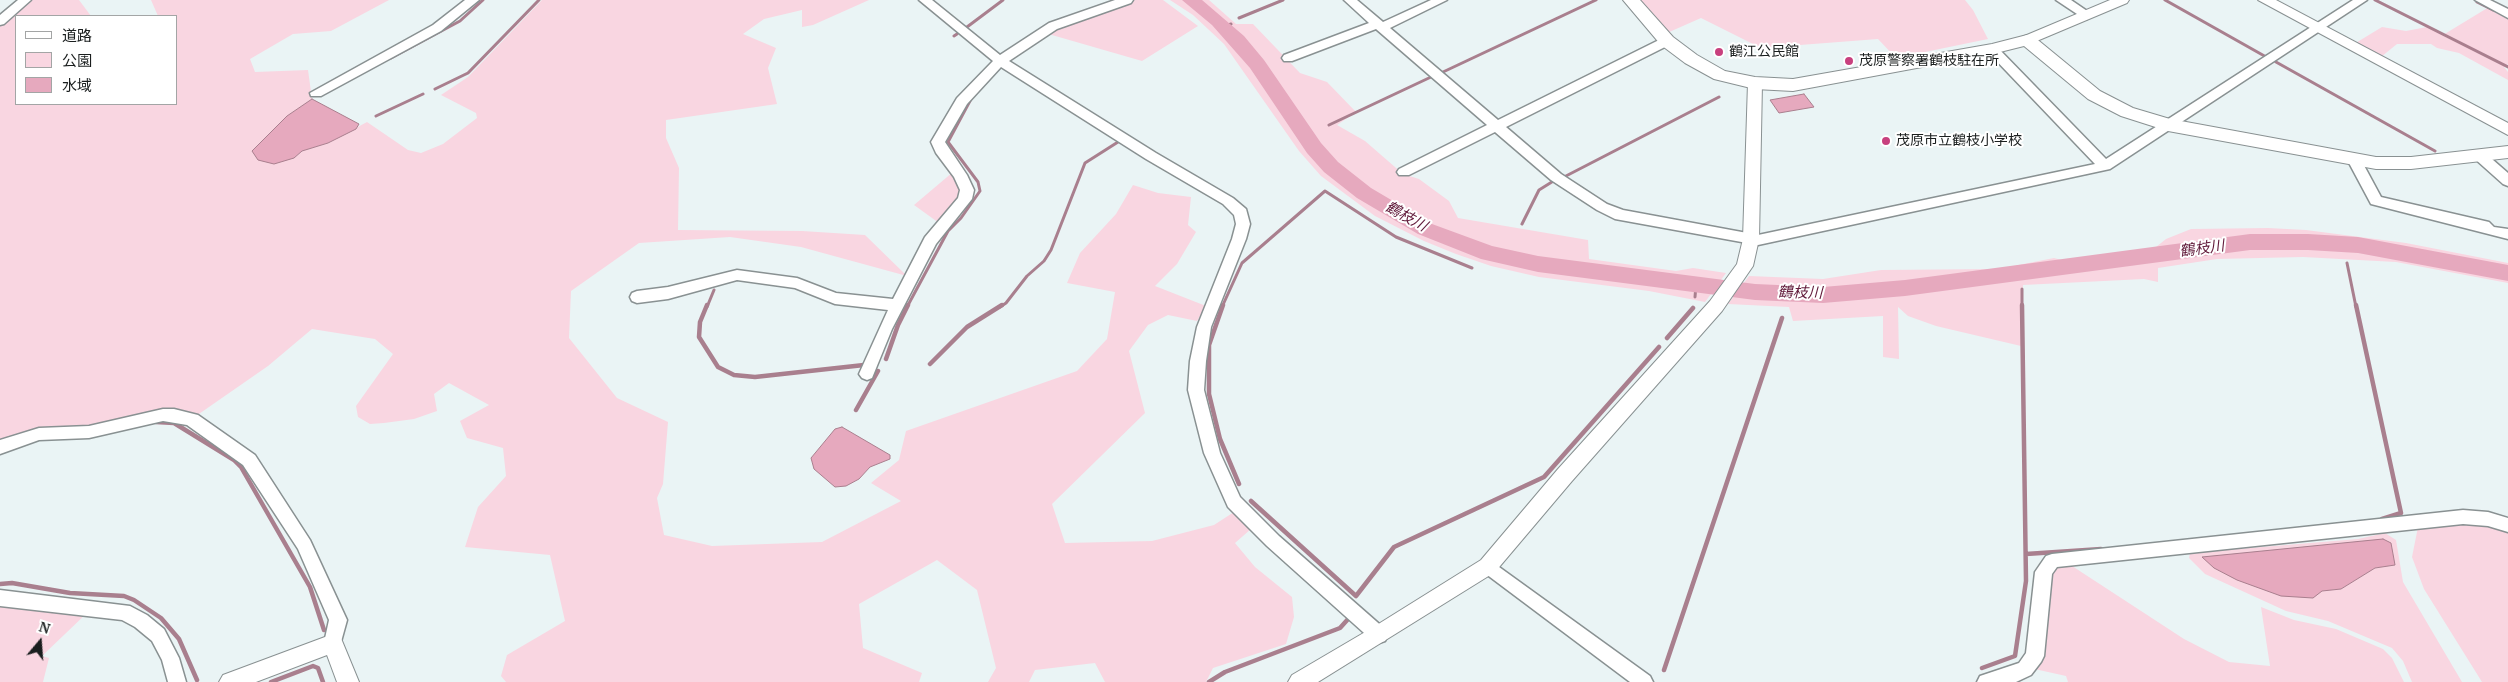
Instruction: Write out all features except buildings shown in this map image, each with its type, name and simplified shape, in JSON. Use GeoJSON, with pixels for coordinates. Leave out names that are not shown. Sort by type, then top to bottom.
{"type":"FeatureCollection","features":[{"type":"Feature","properties":{"kind":"main road"},"geometry":{"type":"LineString","coordinates":[[1631,0],[1667,41],[1692,59],[1720,75],[1755,84],[1793,85],[1992,49],[2027,40],[2094,95],[2127,112],[2168,125],[2355,161],[2412,163],[2508,152]]}},
{"type":"Feature","properties":{"kind":"street"},"geometry":{"type":"LineString","coordinates":[[0,21],[25,0]]}},
{"type":"Feature","properties":{"kind":"street"},"geometry":{"type":"LineString","coordinates":[[316,93],[437,28],[473,0]]}},
{"type":"Feature","properties":{"kind":"street"},"geometry":{"type":"LineString","coordinates":[[925,0],[1000,61],[1228,201],[1241,213],[1243,224],[1239,239],[1204,327],[1198,361],[1196,390],[1212,453],[1224,484],[1239,508],[1379,635]]}},
{"type":"Feature","properties":{"kind":"street"},"geometry":{"type":"LineString","coordinates":[[867,374],[897,305],[930,241],[965,199],[967,190],[960,175],[939,147],[938,142],[962,101],[1000,61],[1030,39],[1053,26],[1127,0]]}},
{"type":"Feature","properties":{"kind":"street"},"geometry":{"type":"LineString","coordinates":[[1350,0],[1556,177],[1588,198],[1612,211],[1758,240],[2105,166],[2361,0]]}},
{"type":"Feature","properties":{"kind":"street"},"geometry":{"type":"LineString","coordinates":[[1288,58],[1380,25],[1441,0]]}},
{"type":"Feature","properties":{"kind":"street"},"geometry":{"type":"LineString","coordinates":[[2062,0],[2087,15]]}},
{"type":"Feature","properties":{"kind":"street"},"geometry":{"type":"LineString","coordinates":[[2027,40],[2122,0]]}},
{"type":"Feature","properties":{"kind":"street"},"geometry":{"type":"LineString","coordinates":[[2265,0],[2508,130]]}},
{"type":"Feature","properties":{"kind":"street"},"geometry":{"type":"LineString","coordinates":[[2481,0],[2497,3],[2508,14]]}},
{"type":"Feature","properties":{"kind":"street"},"geometry":{"type":"LineString","coordinates":[[1404,172],[1667,41]]}},
{"type":"Feature","properties":{"kind":"street"},"geometry":{"type":"LineString","coordinates":[[1992,49],[2105,166]]}},
{"type":"Feature","properties":{"kind":"street"},"geometry":{"type":"LineString","coordinates":[[1299,682],[1379,635],[1488,566],[1565,475],[1717,303],[1745,266],[1751,239],[1755,84]]}},
{"type":"Feature","properties":{"kind":"street"},"geometry":{"type":"LineString","coordinates":[[2480,156],[2508,181]]}},
{"type":"Feature","properties":{"kind":"street"},"geometry":{"type":"LineString","coordinates":[[2355,161],[2376,200],[2441,218],[2484,226],[2490,231],[2508,234]]}},
{"type":"Feature","properties":{"kind":"street"},"geometry":{"type":"LineString","coordinates":[[637,297],[668,293],[737,275],[797,283],[835,298],[897,305]]}},
{"type":"Feature","properties":{"kind":"street"},"geometry":{"type":"LineString","coordinates":[[0,447],[39,434],[89,432],[163,415],[174,415],[192,420],[249,460],[304,545],[338,620],[333,643],[348,682]]}},
{"type":"Feature","properties":{"kind":"street"},"geometry":{"type":"LineString","coordinates":[[1986,682],[2005,678],[2025,669],[2035,656],[2044,572],[2052,561],[2403,525],[2463,517],[2488,519],[2508,525]]}},
{"type":"Feature","properties":{"kind":"street"},"geometry":{"type":"LineString","coordinates":[[1488,566],[1644,682]]}},
{"type":"Feature","properties":{"kind":"street"},"geometry":{"type":"LineString","coordinates":[[0,598],[124,612],[141,621],[158,636],[170,658],[177,682]]}},
{"type":"Feature","properties":{"kind":"street"},"geometry":{"type":"LineString","coordinates":[[230,682],[333,643]]}},
{"type":"Feature","properties":{"kind":"green space"},"geometry":{"type":"Polygon","coordinates":[[[28,0],[79,0],[90,15],[15,15],[15,105],[178,105],[178,15],[158,15],[151,0],[389,0],[331,31],[293,34],[250,59],[255,72],[308,70],[312,99],[287,116],[294,158],[302,151],[328,143],[367,122],[408,150],[421,153],[443,144],[477,118],[476,113],[441,95],[468,77],[542,0],[869,0],[813,25],[802,27],[802,10],[764,19],[743,34],[776,48],[768,68],[777,104],[666,120],[666,138],[679,168],[678,230],[802,231],[865,235],[907,276],[801,247],[730,237],[639,243],[571,291],[569,338],[617,398],[668,422],[663,484],[657,498],[664,535],[712,546],[822,542],[901,501],[871,483],[899,460],[906,431],[1077,371],[1107,339],[1115,292],[1067,283],[1080,253],[1116,214],[1133,185],[1158,193],[1191,197],[1188,225],[1196,232],[1177,264],[1155,286],[1206,306],[1197,321],[1168,315],[1148,325],[1129,351],[1145,413],[1052,504],[1065,543],[1152,541],[1214,525],[1234,512],[1251,529],[1235,543],[1255,567],[1292,597],[1294,617],[1286,644],[1213,668],[1206,682],[1105,682],[1095,663],[1035,670],[1029,682],[988,682],[996,668],[977,590],[937,560],[859,604],[863,648],[922,673],[919,682],[506,682],[501,676],[507,655],[565,621],[550,555],[465,547],[478,507],[506,476],[503,448],[467,438],[460,421],[489,405],[449,383],[434,394],[437,411],[414,419],[370,424],[358,417],[356,406],[393,354],[375,339],[312,329],[268,366],[196,416],[0,443],[0,25],[28,0]]]}},
{"type":"Feature","properties":{"kind":"green space"},"geometry":{"type":"Polygon","coordinates":[[[1135,0],[1163,0],[1198,26],[1142,61],[1045,33],[1135,0]]]}},
{"type":"Feature","properties":{"kind":"green space"},"geometry":{"type":"Polygon","coordinates":[[[1170,0],[1187,0],[1217,23],[1254,65],[1307,144],[1330,169],[1375,204],[1409,224],[1476,252],[1505,260],[1554,270],[1671,285],[1670,288],[1677,290],[1694,287],[1714,290],[1705,302],[1649,291],[1539,277],[1491,266],[1456,254],[1424,241],[1375,216],[1321,176],[1299,151],[1224,44],[1193,15],[1170,0]]]}},
{"type":"Feature","properties":{"kind":"green space"},"geometry":{"type":"Polygon","coordinates":[[[1195,0],[1209,0],[1236,24],[1253,24],[1300,73],[1327,82],[1356,112],[1337,125],[1365,141],[1403,174],[1419,179],[1449,201],[1458,218],[1588,240],[1589,259],[1676,271],[1693,268],[1726,273],[1718,284],[1557,265],[1492,251],[1434,230],[1409,218],[1366,191],[1333,165],[1309,137],[1241,41],[1195,0]]]}},
{"type":"Feature","properties":{"kind":"green space"},"geometry":{"type":"Polygon","coordinates":[[[1639,0],[1965,0],[1973,10],[1988,39],[1896,58],[1878,39],[1761,48],[1701,18],[1667,33],[1639,0]]]}},
{"type":"Feature","properties":{"kind":"green space"},"geometry":{"type":"Polygon","coordinates":[[[2489,7],[2508,16],[2508,64],[2504,67],[2508,72],[2508,80],[2459,53],[2437,48],[2431,44],[2397,44],[2381,57],[2354,44],[2382,27],[2406,31],[2427,27],[2443,35],[2489,7]]]}},
{"type":"Feature","properties":{"kind":"green space"},"geometry":{"type":"Polygon","coordinates":[[[953,172],[964,194],[939,223],[914,205],[953,172]]]}},
{"type":"Feature","properties":{"kind":"green space"},"geometry":{"type":"Polygon","coordinates":[[[2268,228],[2306,230],[2406,243],[2508,263],[2508,283],[2396,262],[2303,257],[2217,259],[2158,268],[2158,282],[2144,279],[2023,285],[2021,346],[1936,326],[1908,316],[1898,307],[1899,359],[1883,357],[1883,316],[1793,321],[1789,307],[1728,304],[1749,276],[1823,279],[1881,270],[1998,269],[2054,258],[2073,263],[2151,251],[2166,239],[2191,229],[2268,228]]]}},
{"type":"Feature","properties":{"kind":"green space"},"geometry":{"type":"Polygon","coordinates":[[[2474,521],[2508,532],[2508,682],[2482,682],[2424,589],[2412,557],[2418,527],[2474,521]]]}},
{"type":"Feature","properties":{"kind":"green space"},"geometry":{"type":"Polygon","coordinates":[[[2385,533],[2396,540],[2403,582],[2462,682],[2412,682],[2403,661],[2392,648],[2328,621],[2286,611],[2205,574],[2189,558],[2190,553],[2358,539],[2385,533]],[[2391,543],[2321,591],[2341,589],[2375,568],[2394,565],[2391,543]]]}},
{"type":"Feature","properties":{"kind":"green space"},"geometry":{"type":"Polygon","coordinates":[[[2069,564],[2184,639],[2229,662],[2270,666],[2261,607],[2294,620],[2336,629],[2383,649],[2392,658],[2404,682],[2068,682],[2066,676],[2030,668],[2047,578],[2054,568],[2069,564]]]}},
{"type":"Feature","properties":{"kind":"green space"},"geometry":{"type":"Polygon","coordinates":[[[0,603],[88,612],[42,656],[49,658],[43,682],[0,682],[0,603]]]}},
{"type":"Feature","properties":{"kind":"water"},"geometry":{"type":"Polygon","coordinates":[[[1804,94],[1814,107],[1779,113],[1770,100],[1804,94]]]}},
{"type":"Feature","properties":{"kind":"water"},"geometry":{"type":"Polygon","coordinates":[[[312,99],[359,124],[356,129],[328,143],[302,151],[294,158],[274,164],[258,160],[252,151],[287,116],[312,99]]]}},
{"type":"Feature","properties":{"kind":"water"},"geometry":{"type":"Polygon","coordinates":[[[842,427],[890,455],[890,459],[870,467],[859,479],[846,486],[835,487],[814,469],[811,458],[835,429],[842,427]]]}},
{"type":"Feature","properties":{"kind":"water"},"geometry":{"type":"Polygon","coordinates":[[[2383,539],[2391,543],[2395,565],[2375,568],[2341,589],[2322,591],[2313,598],[2281,596],[2237,580],[2214,568],[2202,557],[2383,539]]]}},
{"type":"Feature","properties":{"kind":"waterway"},"geometry":{"type":"LineString","coordinates":[[391,58],[460,21],[483,0]]}},
{"type":"Feature","properties":{"kind":"waterway"},"geometry":{"type":"LineString","coordinates":[[435,89],[468,73],[539,0]]}},
{"type":"Feature","properties":{"kind":"waterway"},"geometry":{"type":"LineString","coordinates":[[967,27],[1003,0]]}},
{"type":"Feature","properties":{"kind":"waterway","name":"鶴枝川"},"geometry":{"type":"LineString","coordinates":[[1191,0],[1218,21],[1237,40],[1257,64],[1314,148],[1331,167],[1364,193],[1425,229],[1489,253],[1538,264],[1755,292],[1823,295],[1905,288],[2250,242],[2308,242],[2358,245],[2508,273]]}},
{"type":"Feature","properties":{"kind":"waterway"},"geometry":{"type":"LineString","coordinates":[[1239,18],[1283,0]]}},
{"type":"Feature","properties":{"kind":"waterway"},"geometry":{"type":"LineString","coordinates":[[1443,72],[1596,0]]}},
{"type":"Feature","properties":{"kind":"waterway"},"geometry":{"type":"LineString","coordinates":[[2165,0],[2268,58]]}},
{"type":"Feature","properties":{"kind":"waterway"},"geometry":{"type":"LineString","coordinates":[[2375,0],[2508,67]]}},
{"type":"Feature","properties":{"kind":"waterway"},"geometry":{"type":"LineString","coordinates":[[2477,2],[2493,10]]}},
{"type":"Feature","properties":{"kind":"waterway","name":"鶴枝川"},"geometry":{"type":"LineString","coordinates":[[1223,27],[1231,24]]}},
{"type":"Feature","properties":{"kind":"waterway"},"geometry":{"type":"LineString","coordinates":[[2276,62],[2435,151]]}},
{"type":"Feature","properties":{"kind":"waterway"},"geometry":{"type":"LineString","coordinates":[[1329,125],[1431,77]]}},
{"type":"Feature","properties":{"kind":"waterway"},"geometry":{"type":"LineString","coordinates":[[376,116],[423,94]]}},
{"type":"Feature","properties":{"kind":"waterway"},"geometry":{"type":"LineString","coordinates":[[1564,177],[1719,97]]}},
{"type":"Feature","properties":{"kind":"waterway"},"geometry":{"type":"LineString","coordinates":[[907,307],[948,231],[961,218],[980,191],[978,182],[948,142],[971,99]]}},
{"type":"Feature","properties":{"kind":"waterway","name":"鶴枝川"},"geometry":{"type":"LineString","coordinates":[[1304,133],[1311,132]]}},
{"type":"Feature","properties":{"kind":"waterway"},"geometry":{"type":"LineString","coordinates":[[1000,307],[1006,303],[1027,276],[1044,261],[1051,250],[1085,163],[1118,142]]}},
{"type":"Feature","properties":{"kind":"waterway"},"geometry":{"type":"LineString","coordinates":[[1522,224],[1539,190],[1555,180]]}},
{"type":"Feature","properties":{"kind":"waterway"},"geometry":{"type":"LineString","coordinates":[[1222,307],[1242,263],[1325,191],[1396,237],[1472,268]]}},
{"type":"Feature","properties":{"kind":"waterway"},"geometry":{"type":"LineString","coordinates":[[2347,263],[2356,307]]}},
{"type":"Feature","properties":{"kind":"waterway"},"geometry":{"type":"LineString","coordinates":[[1695,297],[1696,285]]}},
{"type":"Feature","properties":{"kind":"waterway"},"geometry":{"type":"LineString","coordinates":[[2022,289],[2022,305]]}},
{"type":"Feature","properties":{"kind":"waterway"},"geometry":{"type":"LineString","coordinates":[[707,307],[714,290]]}},
{"type":"Feature","properties":{"kind":"waterway"},"geometry":{"type":"LineString","coordinates":[[707,305],[700,322],[699,337],[718,367],[734,375],[755,377],[864,365]]}},
{"type":"Feature","properties":{"kind":"waterway"},"geometry":{"type":"LineString","coordinates":[[930,364],[967,327],[1002,305]]}},
{"type":"Feature","properties":{"kind":"waterway"},"geometry":{"type":"LineString","coordinates":[[1223,305],[1209,345],[1209,394],[1220,439],[1239,484]]}},
{"type":"Feature","properties":{"kind":"waterway"},"geometry":{"type":"LineString","coordinates":[[1982,668],[2015,656],[2026,581],[2022,305]]}},
{"type":"Feature","properties":{"kind":"waterway"},"geometry":{"type":"LineString","coordinates":[[2356,305],[2401,513],[2382,519]]}},
{"type":"Feature","properties":{"kind":"waterway"},"geometry":{"type":"LineString","coordinates":[[886,359],[898,325],[907,307]]}},
{"type":"Feature","properties":{"kind":"waterway"},"geometry":{"type":"LineString","coordinates":[[1667,338],[1693,308]]}},
{"type":"Feature","properties":{"kind":"waterway"},"geometry":{"type":"LineString","coordinates":[[1664,670],[1782,318]]}},
{"type":"Feature","properties":{"kind":"waterway"},"geometry":{"type":"LineString","coordinates":[[1251,501],[1356,596],[1394,547],[1544,477],[1659,347]]}},
{"type":"Feature","properties":{"kind":"waterway"},"geometry":{"type":"LineString","coordinates":[[856,410],[878,371]]}},
{"type":"Feature","properties":{"kind":"waterway"},"geometry":{"type":"LineString","coordinates":[[156,422],[174,423],[234,460],[241,467],[310,587],[324,630]]}},
{"type":"Feature","properties":{"kind":"waterway"},"geometry":{"type":"LineString","coordinates":[[2026,554],[2101,549]]}},
{"type":"Feature","properties":{"kind":"waterway"},"geometry":{"type":"LineString","coordinates":[[0,584],[12,583],[70,593],[124,596],[134,600],[161,618],[179,639],[197,680]]}},
{"type":"Feature","properties":{"kind":"waterway"},"geometry":{"type":"LineString","coordinates":[[1209,682],[1225,672],[1340,628],[1349,618]]}},
{"type":"Feature","properties":{"kind":"waterway"},"geometry":{"type":"LineString","coordinates":[[271,682],[313,666],[318,668],[323,682]]}},
{"type":"Feature","properties":{"kind":"place","name":"鶴江公民館"},"geometry":{"type":"Point","coordinates":[1719,52]}},
{"type":"Feature","properties":{"kind":"place","name":"茂原警察署鶴枝駐在所"},"geometry":{"type":"Point","coordinates":[1849,61]}},
{"type":"Feature","properties":{"kind":"place","name":"茂原市立鶴枝小学校"},"geometry":{"type":"Point","coordinates":[1886,141]}}]}
